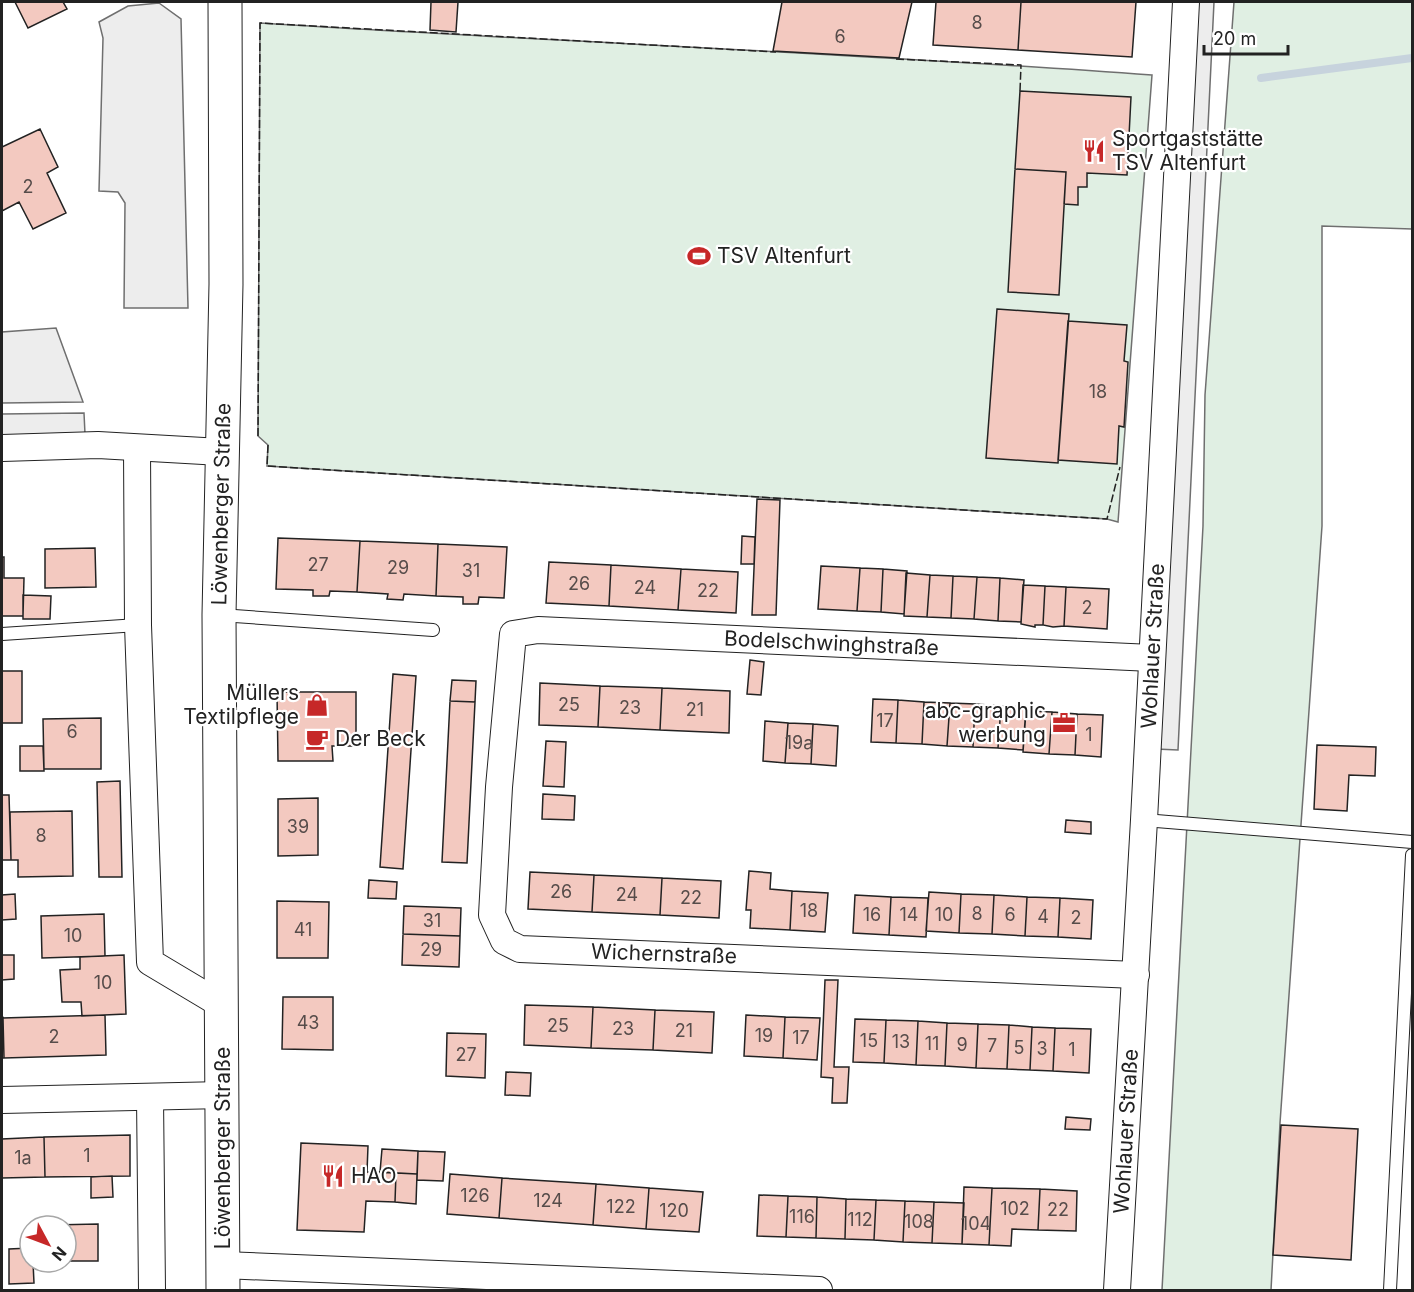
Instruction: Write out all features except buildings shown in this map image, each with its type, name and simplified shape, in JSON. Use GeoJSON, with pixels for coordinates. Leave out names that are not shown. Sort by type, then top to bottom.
{"type":"FeatureCollection","features":[{"type":"Feature","properties":{"kind":"street","name":"Löwenberger Straße"},"geometry":{"type":"LineString","coordinates":[[223,1278],[219,615],[226,284],[225,2]]}},
{"type":"Feature","properties":{"kind":"street","name":"Wohlauer Straße"},"geometry":{"type":"LineString","coordinates":[[1117,1290],[1136,975],[1186,2]]}},
{"type":"Feature","properties":{"kind":"street"},"geometry":{"type":"LineString","coordinates":[[2,448],[98,445],[221,452]]}},
{"type":"Feature","properties":{"kind":"street"},"geometry":{"type":"LineString","coordinates":[[137,448],[138,625],[150,962],[222,1005]]}},
{"type":"Feature","properties":{"kind":"street","name":"Bodelschwinghstraße"},"geometry":{"type":"LineString","coordinates":[[513,634],[538,630],[1152,658]]}},
{"type":"Feature","properties":{"kind":"street","name":"Wichernstraße"},"geometry":{"type":"LineString","coordinates":[[513,634],[499,788],[492,915],[504,941],[520,949],[1136,975]]}},
{"type":"Feature","properties":{"kind":"street"},"geometry":{"type":"LineString","coordinates":[[2,1100],[222,1095]]}},
{"type":"Feature","properties":{"kind":"street"},"geometry":{"type":"LineString","coordinates":[[150,1098],[152,1290]]}},
{"type":"Feature","properties":{"kind":"street"},"geometry":{"type":"LineString","coordinates":[[223,1278],[819,1290]]}},
{"type":"Feature","properties":{"kind":"lane"},"geometry":{"type":"LineString","coordinates":[[219,615],[433,630]]}},
{"type":"Feature","properties":{"kind":"lane"},"geometry":{"type":"LineString","coordinates":[[2,634],[138,625]]}},
{"type":"Feature","properties":{"kind":"lane"},"geometry":{"type":"LineString","coordinates":[[1144,820],[1413,842]]}},
{"type":"Feature","properties":{"kind":"lane"},"geometry":{"type":"LineString","coordinates":[[1390,1290],[1412,857]]}},
{"type":"Feature","properties":{"kind":"green space"},"geometry":{"type":"Polygon","coordinates":[[[1234,2],[1412,2],[1412,229],[1322,226],[1322,526],[1280,1123],[1271,1290],[1162,1290],[1203,526],[1205,395],[1234,2]]]}},
{"type":"Feature","properties":{"kind":"green space","name":"TSV Altenfurt"},"geometry":{"type":"Polygon","coordinates":[[[260,23],[929,60],[1152,75],[1118,522],[1107,519],[267,466],[268,445],[258,436],[260,23]]]}},
{"type":"Feature","properties":{"kind":"shaded area"},"geometry":{"type":"Polygon","coordinates":[[[1192,2],[1214,2],[1178,750],[1156,749],[1192,2]]]}},
{"type":"Feature","properties":{"kind":"shaded area"},"geometry":{"type":"Polygon","coordinates":[[[159,3],[181,19],[188,308],[124,308],[125,203],[118,192],[99,191],[103,38],[99,22],[128,6],[159,3]]]}},
{"type":"Feature","properties":{"kind":"shaded area"},"geometry":{"type":"Polygon","coordinates":[[[56,328],[83,402],[2,403],[2,332],[56,328]]]}},
{"type":"Feature","properties":{"kind":"shaded area"},"geometry":{"type":"Polygon","coordinates":[[[84,413],[85,434],[2,435],[2,414],[84,413]]]}},
{"type":"Feature","properties":{"kind":"waterway"},"geometry":{"type":"LineString","coordinates":[[1261,78],[1412,58]]}},
{"type":"Feature","properties":{"kind":"fence"},"geometry":{"type":"LineString","coordinates":[[258,436],[260,23],[776,52]]}},
{"type":"Feature","properties":{"kind":"fence"},"geometry":{"type":"LineString","coordinates":[[896,59],[1021,65],[1020,91]]}},
{"type":"Feature","properties":{"kind":"fence"},"geometry":{"type":"LineString","coordinates":[[268,445],[267,466],[1107,519],[1120,467]]}},
{"type":"Feature","properties":{"kind":"place","name":"Sportgaststätte TSV Altenfurt"},"geometry":{"type":"Point","coordinates":[1094,151]}},
{"type":"Feature","properties":{"kind":"place","name":"TSV Altenfurt"},"geometry":{"type":"Point","coordinates":[699,256]}},
{"type":"Feature","properties":{"kind":"place","name":"Müllers Textilpflege"},"geometry":{"type":"Point","coordinates":[317,705]}},
{"type":"Feature","properties":{"kind":"place","name":"abc-graphic werbung"},"geometry":{"type":"Point","coordinates":[1064,723]}},
{"type":"Feature","properties":{"kind":"place","name":"Der Beck"},"geometry":{"type":"Point","coordinates":[317,739]}},
{"type":"Feature","properties":{"kind":"place","name":"HAO"},"geometry":{"type":"Point","coordinates":[333,1176]}}]}
